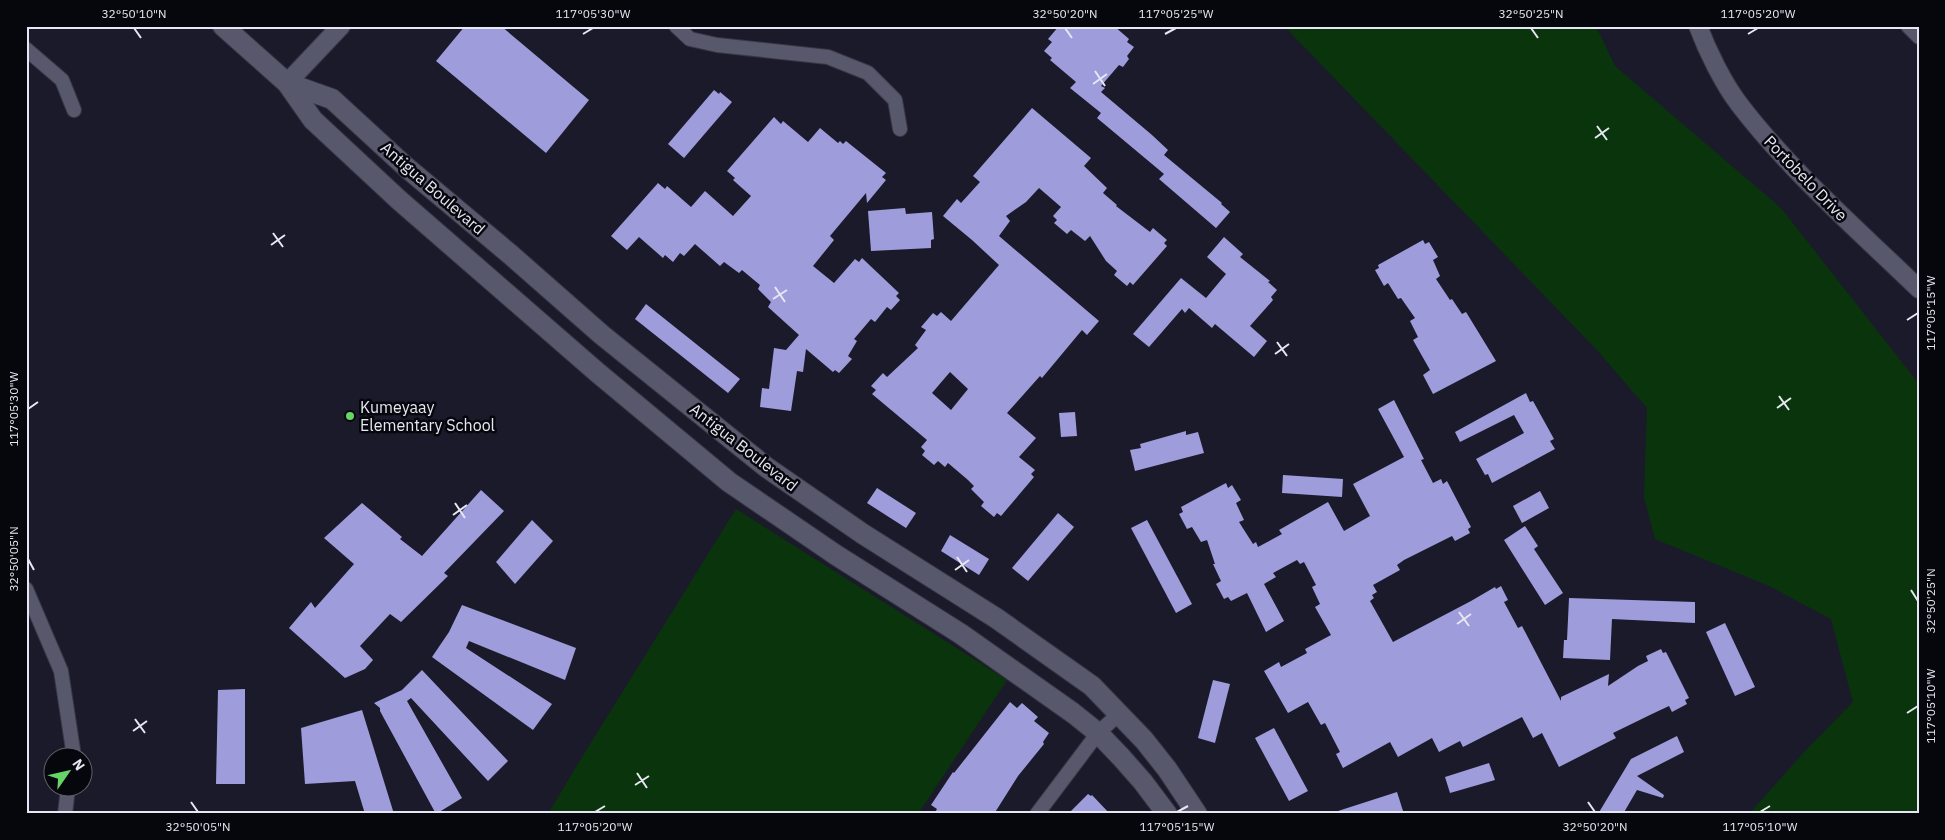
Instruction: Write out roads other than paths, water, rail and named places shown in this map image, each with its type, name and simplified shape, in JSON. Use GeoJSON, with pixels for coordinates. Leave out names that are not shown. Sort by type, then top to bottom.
{"type":"FeatureCollection","features":[{"type":"Feature","properties":{"kind":"main road","name":"Antigua Boulevard"},"geometry":{"type":"LineString","coordinates":[[224,26],[287,83],[313,120],[440,237],[541,324],[730,482],[836,556],[969,640],[1039,688],[1098,733],[1143,782],[1166,814]]}},
{"type":"Feature","properties":{"kind":"main road","name":"Antigua Boulevard"},"geometry":{"type":"LineString","coordinates":[[287,83],[332,99],[406,167],[584,319],[758,461],[863,534],[1048,654],[1092,686],[1120,713],[1167,769],[1197,814]]}},
{"type":"Feature","properties":{"kind":"main road"},"geometry":{"type":"LineString","coordinates":[[541,324],[565,317],[584,319]]}},
{"type":"Feature","properties":{"kind":"main road"},"geometry":{"type":"LineString","coordinates":[[756,500],[773,495],[787,482]]}},
{"type":"Feature","properties":{"kind":"street"},"geometry":{"type":"LineString","coordinates":[[287,83],[341,26]]}},
{"type":"Feature","properties":{"kind":"street"},"geometry":{"type":"LineString","coordinates":[[676,26],[690,39],[717,45],[828,57],[868,73],[895,100],[900,129]]}},
{"type":"Feature","properties":{"kind":"street","name":"Portobelo Drive"},"geometry":{"type":"LineString","coordinates":[[1698,26],[1706,46],[1737,102],[1787,163],[1919,289]]}},
{"type":"Feature","properties":{"kind":"street"},"geometry":{"type":"LineString","coordinates":[[1908,26],[1919,37]]}},
{"type":"Feature","properties":{"kind":"street"},"geometry":{"type":"LineString","coordinates":[[26,48],[62,80],[74,110]]}},
{"type":"Feature","properties":{"kind":"street"},"geometry":{"type":"LineString","coordinates":[[26,589],[61,671],[73,748]]}},
{"type":"Feature","properties":{"kind":"street"},"geometry":{"type":"LineString","coordinates":[[1037,814],[1098,733],[1120,713]]}},
{"type":"Feature","properties":{"kind":"street"},"geometry":{"type":"LineString","coordinates":[[65,814],[67,798]]}},
{"type":"Feature","properties":{"kind":"place","name":"Kumeyaay Elementary School"},"geometry":{"type":"Point","coordinates":[350,416]}}]}
